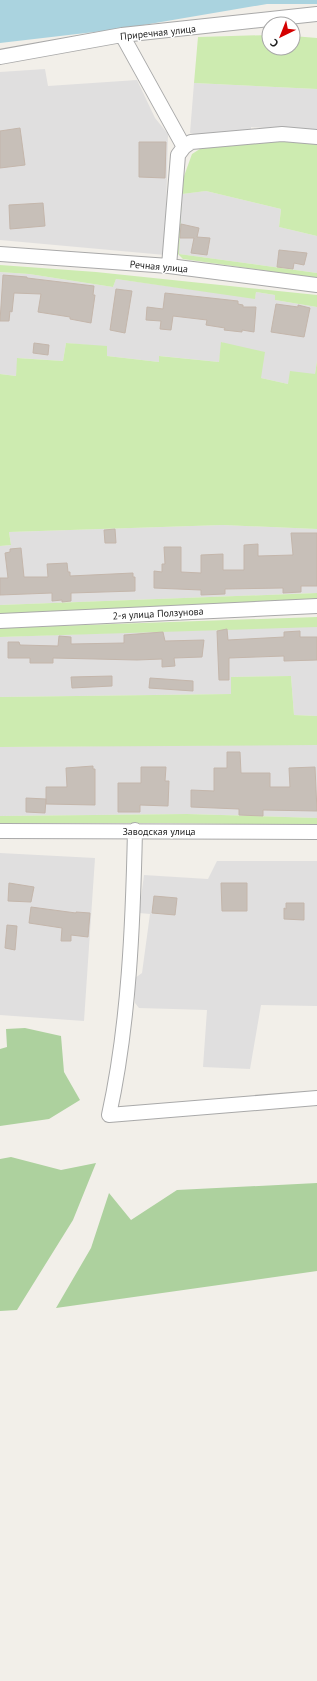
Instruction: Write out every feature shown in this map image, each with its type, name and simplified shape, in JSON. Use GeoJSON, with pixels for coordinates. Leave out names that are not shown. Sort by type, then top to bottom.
{"type":"FeatureCollection","features":[{"type":"Feature","properties":{"kind":"street","name":"Приречная улица"},"geometry":{"type":"LineString","coordinates":[[0,57],[122,35],[317,14]]}},
{"type":"Feature","properties":{"kind":"street"},"geometry":{"type":"LineString","coordinates":[[122,35],[184,147]]}},
{"type":"Feature","properties":{"kind":"street"},"geometry":{"type":"LineString","coordinates":[[169,266],[178,155],[184,147],[191,142],[282,134],[317,137]]}},
{"type":"Feature","properties":{"kind":"street","name":"Речная улица"},"geometry":{"type":"LineString","coordinates":[[0,254],[169,266],[317,285]]}},
{"type":"Feature","properties":{"kind":"street","name":"2-я улица Ползунова"},"geometry":{"type":"LineString","coordinates":[[0,621],[317,606]]}},
{"type":"Feature","properties":{"kind":"street"},"geometry":{"type":"LineString","coordinates":[[135,830],[134,884],[126,1003],[117,1078],[109,1116],[317,1098]]}},
{"type":"Feature","properties":{"kind":"street","name":"Заводская улица"},"geometry":{"type":"LineString","coordinates":[[0,831],[135,830],[317,832]]}},
{"type":"Feature","properties":{"kind":"shaded area"},"geometry":{"type":"Polygon","coordinates":[[[45,69],[48,86],[137,80],[155,118],[168,134],[165,255],[0,240],[0,72],[45,69]]]}},
{"type":"Feature","properties":{"kind":"shaded area"},"geometry":{"type":"Polygon","coordinates":[[[194,83],[317,89],[317,132],[251,127],[251,133],[201,136],[190,133],[194,83]]]}},
{"type":"Feature","properties":{"kind":"shaded area"},"geometry":{"type":"Polygon","coordinates":[[[206,191],[281,209],[279,227],[317,236],[317,273],[179,254],[181,194],[206,191]]]}},
{"type":"Feature","properties":{"kind":"shaded area"},"geometry":{"type":"Polygon","coordinates":[[[0,272],[29,274],[113,287],[116,279],[255,298],[256,292],[275,295],[275,300],[317,307],[317,361],[315,374],[288,384],[261,378],[222,342],[219,362],[160,356],[159,362],[107,356],[107,347],[66,343],[63,361],[18,358],[16,376],[0,374],[0,272]]]}},
{"type":"Feature","properties":{"kind":"shaded area"},"geometry":{"type":"Polygon","coordinates":[[[223,525],[317,529],[317,593],[0,605],[0,546],[11,545],[9,532],[223,525]]]}},
{"type":"Feature","properties":{"kind":"shaded area"},"geometry":{"type":"Polygon","coordinates":[[[274,627],[317,627],[317,716],[294,715],[291,676],[231,677],[231,694],[0,697],[0,637],[274,627]]]}},
{"type":"Feature","properties":{"kind":"shaded area"},"geometry":{"type":"Polygon","coordinates":[[[317,745],[317,818],[187,814],[0,816],[0,747],[317,745]]]}},
{"type":"Feature","properties":{"kind":"shaded area"},"geometry":{"type":"Polygon","coordinates":[[[0,853],[95,858],[84,1021],[0,1015],[0,853]]]}},
{"type":"Feature","properties":{"kind":"shaded area"},"geometry":{"type":"Polygon","coordinates":[[[217,861],[317,861],[317,1006],[261,1005],[250,1069],[203,1067],[207,1010],[139,1008],[135,1003],[135,978],[142,973],[150,914],[139,913],[144,875],[208,879],[217,861]]]}},
{"type":"Feature","properties":{"kind":"green space"},"geometry":{"type":"Polygon","coordinates":[[[261,35],[261,56],[301,56],[301,37],[317,38],[317,89],[194,83],[198,37],[261,35]]]}},
{"type":"Feature","properties":{"kind":"green space"},"geometry":{"type":"Polygon","coordinates":[[[261,139],[317,142],[317,236],[279,227],[281,209],[206,191],[182,194],[179,254],[317,273],[317,278],[183,259],[176,252],[179,190],[192,154],[203,147],[261,139]]]}},
{"type":"Feature","properties":{"kind":"green space"},"geometry":{"type":"Polygon","coordinates":[[[0,265],[96,272],[317,295],[317,307],[275,300],[275,295],[256,292],[255,299],[116,279],[113,287],[29,274],[0,272],[0,265]]]}},
{"type":"Feature","properties":{"kind":"green space"},"geometry":{"type":"Polygon","coordinates":[[[221,342],[265,352],[261,378],[288,384],[290,371],[315,374],[317,361],[317,529],[223,525],[9,532],[11,545],[0,546],[0,374],[16,376],[17,358],[63,361],[66,343],[107,346],[107,356],[159,362],[159,356],[219,362],[221,342]]]}},
{"type":"Feature","properties":{"kind":"green space"},"geometry":{"type":"Polygon","coordinates":[[[317,593],[317,601],[0,614],[0,605],[317,593]]]}},
{"type":"Feature","properties":{"kind":"green space"},"geometry":{"type":"Polygon","coordinates":[[[317,617],[317,627],[0,637],[0,628],[317,617]]]}},
{"type":"Feature","properties":{"kind":"green space"},"geometry":{"type":"Polygon","coordinates":[[[291,676],[294,715],[317,716],[317,745],[0,747],[0,697],[231,694],[231,677],[291,676]]]}},
{"type":"Feature","properties":{"kind":"green space"},"geometry":{"type":"Polygon","coordinates":[[[187,814],[317,818],[317,825],[0,823],[0,816],[187,814]]]}},
{"type":"Feature","properties":{"kind":"green space"},"geometry":{"type":"Polygon","coordinates":[[[25,1028],[61,1036],[64,1072],[80,1100],[49,1119],[0,1126],[0,1049],[7,1047],[6,1029],[25,1028]]]}},
{"type":"Feature","properties":{"kind":"green space"},"geometry":{"type":"Polygon","coordinates":[[[11,1157],[61,1170],[96,1163],[73,1220],[17,1310],[0,1311],[0,1159],[11,1157]]]}},
{"type":"Feature","properties":{"kind":"green space"},"geometry":{"type":"Polygon","coordinates":[[[317,1183],[317,1271],[56,1308],[91,1248],[109,1193],[131,1220],[177,1190],[317,1183]]]}},
{"type":"Feature","properties":{"kind":"water"},"geometry":{"type":"Polygon","coordinates":[[[0,0],[317,0],[317,4],[267,4],[120,29],[0,43],[0,0]]]}},
{"type":"Feature","properties":{"kind":"building"},"geometry":{"type":"Polygon","coordinates":[[[20,128],[25,165],[0,168],[0,131],[20,128]]]}},
{"type":"Feature","properties":{"kind":"building"},"geometry":{"type":"Polygon","coordinates":[[[139,142],[166,142],[165,178],[139,177],[139,142]]]}},
{"type":"Feature","properties":{"kind":"building"},"geometry":{"type":"Polygon","coordinates":[[[43,203],[45,226],[10,229],[9,205],[43,203]]]}},
{"type":"Feature","properties":{"kind":"building"},"geometry":{"type":"Polygon","coordinates":[[[181,224],[199,228],[197,237],[210,238],[207,255],[191,253],[194,238],[180,238],[181,224]]]}},
{"type":"Feature","properties":{"kind":"building"},"geometry":{"type":"Polygon","coordinates":[[[279,250],[307,253],[304,265],[294,263],[293,269],[277,267],[279,250]]]}},
{"type":"Feature","properties":{"kind":"building"},"geometry":{"type":"Polygon","coordinates":[[[3,275],[94,286],[93,295],[95,295],[91,323],[70,319],[70,317],[38,312],[41,294],[14,293],[12,312],[10,311],[9,321],[0,321],[3,275]]]}},
{"type":"Feature","properties":{"kind":"building"},"geometry":{"type":"Polygon","coordinates":[[[116,289],[132,291],[125,333],[110,330],[116,289]]]}},
{"type":"Feature","properties":{"kind":"building"},"geometry":{"type":"Polygon","coordinates":[[[165,293],[238,301],[238,304],[243,305],[243,307],[256,307],[254,332],[224,330],[225,328],[206,325],[207,320],[173,316],[171,330],[160,329],[161,321],[146,320],[147,307],[163,309],[165,293]]]}},
{"type":"Feature","properties":{"kind":"building"},"geometry":{"type":"Polygon","coordinates":[[[276,304],[298,307],[298,305],[310,308],[304,337],[271,332],[276,304]]]}},
{"type":"Feature","properties":{"kind":"building"},"geometry":{"type":"Polygon","coordinates":[[[34,343],[49,345],[48,355],[33,353],[34,343]]]}},
{"type":"Feature","properties":{"kind":"building"},"geometry":{"type":"Polygon","coordinates":[[[115,529],[116,543],[105,543],[104,530],[115,529]]]}},
{"type":"Feature","properties":{"kind":"building"},"geometry":{"type":"Polygon","coordinates":[[[291,533],[317,533],[317,586],[301,586],[301,592],[283,593],[283,588],[225,589],[225,594],[201,595],[201,590],[154,588],[154,571],[162,572],[162,564],[165,564],[164,547],[181,547],[181,572],[201,573],[201,555],[223,554],[223,570],[244,570],[244,545],[258,544],[258,556],[293,555],[291,533]]]}},
{"type":"Feature","properties":{"kind":"building"},"geometry":{"type":"Polygon","coordinates":[[[21,548],[24,577],[48,577],[47,564],[67,563],[70,576],[133,573],[133,577],[135,577],[135,591],[71,593],[71,601],[62,602],[62,600],[52,601],[52,593],[0,595],[0,578],[8,578],[5,553],[10,552],[10,549],[21,548]]]}},
{"type":"Feature","properties":{"kind":"building"},"geometry":{"type":"Polygon","coordinates":[[[227,629],[228,640],[284,637],[284,632],[300,631],[300,637],[317,637],[317,660],[284,661],[284,656],[229,658],[229,680],[219,680],[217,631],[227,629]]]}},
{"type":"Feature","properties":{"kind":"building"},"geometry":{"type":"Polygon","coordinates":[[[163,632],[165,641],[204,640],[202,657],[174,658],[175,666],[162,667],[162,659],[137,660],[53,658],[53,663],[30,663],[30,658],[8,658],[8,642],[19,642],[20,645],[58,646],[59,636],[71,637],[71,644],[124,643],[124,635],[163,632]]]}},
{"type":"Feature","properties":{"kind":"building"},"geometry":{"type":"Polygon","coordinates":[[[112,676],[112,686],[72,688],[71,677],[112,676]]]}},
{"type":"Feature","properties":{"kind":"building"},"geometry":{"type":"Polygon","coordinates":[[[150,678],[193,681],[193,691],[149,688],[150,678]]]}},
{"type":"Feature","properties":{"kind":"building"},"geometry":{"type":"Polygon","coordinates":[[[227,752],[240,752],[241,773],[270,773],[270,787],[290,787],[289,768],[315,767],[317,811],[263,810],[263,816],[239,815],[239,809],[191,807],[191,790],[214,791],[214,768],[227,768],[227,752]]]}},
{"type":"Feature","properties":{"kind":"building"},"geometry":{"type":"Polygon","coordinates":[[[93,766],[93,769],[95,769],[95,805],[46,804],[46,787],[67,787],[66,768],[93,766]]]}},
{"type":"Feature","properties":{"kind":"building"},"geometry":{"type":"Polygon","coordinates":[[[141,767],[166,767],[165,781],[169,781],[168,806],[140,805],[140,812],[118,812],[118,783],[141,783],[141,767]]]}},
{"type":"Feature","properties":{"kind":"building"},"geometry":{"type":"Polygon","coordinates":[[[26,798],[46,799],[45,813],[26,812],[26,798]]]}},
{"type":"Feature","properties":{"kind":"building"},"geometry":{"type":"Polygon","coordinates":[[[9,883],[34,887],[31,902],[8,901],[9,883]]]}},
{"type":"Feature","properties":{"kind":"building"},"geometry":{"type":"Polygon","coordinates":[[[221,883],[247,883],[247,911],[222,911],[221,883]]]}},
{"type":"Feature","properties":{"kind":"building"},"geometry":{"type":"Polygon","coordinates":[[[154,896],[177,898],[175,915],[152,913],[154,896]]]}},
{"type":"Feature","properties":{"kind":"building"},"geometry":{"type":"Polygon","coordinates":[[[286,903],[304,903],[304,920],[284,919],[284,908],[286,909],[286,903]]]}},
{"type":"Feature","properties":{"kind":"building"},"geometry":{"type":"Polygon","coordinates":[[[31,907],[76,913],[90,913],[88,937],[71,935],[71,941],[61,941],[62,928],[29,923],[31,907]]]}},
{"type":"Feature","properties":{"kind":"building"},"geometry":{"type":"Polygon","coordinates":[[[7,925],[17,926],[15,950],[5,948],[7,925]]]}}]}
